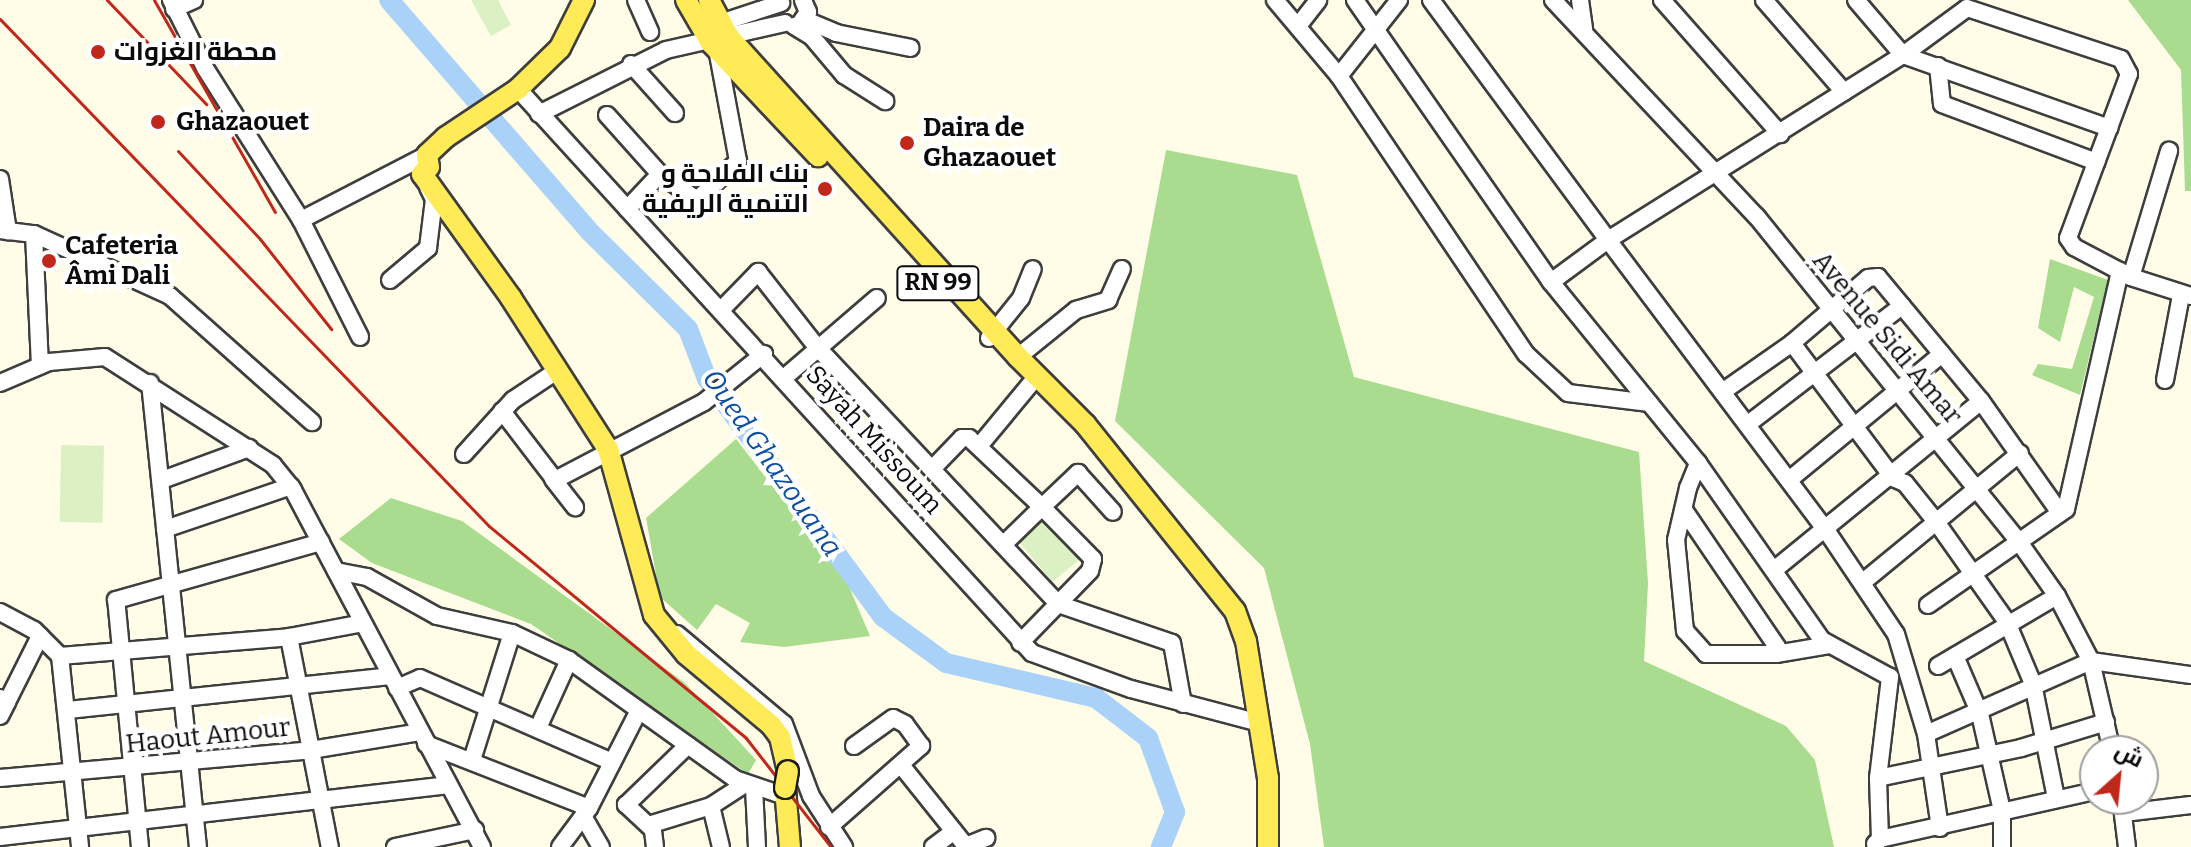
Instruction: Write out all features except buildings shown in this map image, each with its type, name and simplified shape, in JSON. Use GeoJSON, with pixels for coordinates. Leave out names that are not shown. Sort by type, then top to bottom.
{"type":"FeatureCollection","features":[{"type":"Feature","properties":{"kind":"main road"},"geometry":{"type":"LineString","coordinates":[[584,0],[560,48],[511,95],[446,137],[424,165],[608,449],[654,615],[676,644],[771,725],[780,737],[768,788],[790,847]]}},
{"type":"Feature","properties":{"kind":"main road","name":"RN 99"},"geometry":{"type":"LineString","coordinates":[[686,0],[713,37],[787,112],[1035,379],[1198,562],[1235,611],[1246,641],[1256,722],[1268,778],[1268,847]]}},
{"type":"Feature","properties":{"kind":"main road","name":"RN 99"},"geometry":{"type":"LineString","coordinates":[[709,0],[713,37]]}},
{"type":"Feature","properties":{"kind":"main road","name":"RN 99"},"geometry":{"type":"LineString","coordinates":[[992,335],[1018,357],[1035,379]]}},
{"type":"Feature","properties":{"kind":"street"},"geometry":{"type":"LineString","coordinates":[[194,0],[172,5],[301,220],[360,337]]}},
{"type":"Feature","properties":{"kind":"street"},"geometry":{"type":"LineString","coordinates":[[636,0],[650,32]]}},
{"type":"Feature","properties":{"kind":"street"},"geometry":{"type":"LineString","coordinates":[[795,23],[803,0]]}},
{"type":"Feature","properties":{"kind":"street"},"geometry":{"type":"LineString","coordinates":[[1275,0],[1339,76],[1526,354],[1547,377],[1558,388],[1579,396],[1649,403]]}},
{"type":"Feature","properties":{"kind":"street"},"geometry":{"type":"LineString","coordinates":[[1298,26],[1318,0]]}},
{"type":"Feature","properties":{"kind":"street"},"geometry":{"type":"LineString","coordinates":[[1355,0],[1551,282],[1698,463],[1829,645],[1890,677]]}},
{"type":"Feature","properties":{"kind":"street"},"geometry":{"type":"LineString","coordinates":[[1339,76],[1399,0]]}},
{"type":"Feature","properties":{"kind":"street"},"geometry":{"type":"LineString","coordinates":[[1431,0],[1608,240],[1725,390],[1863,582],[1896,634],[1926,734],[1940,828]]}},
{"type":"Feature","properties":{"kind":"street","name":"Avenue Sidi Amar"},"geometry":{"type":"LineString","coordinates":[[1553,0],[1714,171],[1901,390],[2017,539],[2057,596],[2091,661],[2109,735]]}},
{"type":"Feature","properties":{"kind":"street"},"geometry":{"type":"LineString","coordinates":[[1580,0],[1584,30]]}},
{"type":"Feature","properties":{"kind":"street"},"geometry":{"type":"LineString","coordinates":[[1662,0],[1780,134]]}},
{"type":"Feature","properties":{"kind":"street"},"geometry":{"type":"LineString","coordinates":[[1764,0],[1844,92]]}},
{"type":"Feature","properties":{"kind":"street"},"geometry":{"type":"LineString","coordinates":[[1856,0],[1903,55],[2109,128]]}},
{"type":"Feature","properties":{"kind":"street"},"geometry":{"type":"LineString","coordinates":[[539,114],[631,64],[713,37],[783,2],[795,23],[812,37],[844,75],[885,101]]}},
{"type":"Feature","properties":{"kind":"street"},"geometry":{"type":"LineString","coordinates":[[1551,282],[1608,240],[1714,171],[1780,134],[1903,55],[1958,6],[1972,7],[2126,62],[2129,74],[2068,238],[2074,247],[2126,274],[2186,296],[2165,380]]}},
{"type":"Feature","properties":{"kind":"street"},"geometry":{"type":"LineString","coordinates":[[713,37],[795,23],[911,48]]}},
{"type":"Feature","properties":{"kind":"street"},"geometry":{"type":"LineString","coordinates":[[607,115],[660,174],[697,200],[738,161],[713,37]]}},
{"type":"Feature","properties":{"kind":"street"},"geometry":{"type":"LineString","coordinates":[[631,64],[675,113]]}},
{"type":"Feature","properties":{"kind":"street"},"geometry":{"type":"LineString","coordinates":[[1938,66],[1942,104],[2096,162]]}},
{"type":"Feature","properties":{"kind":"street","name":"Sayah Missoum"},"geometry":{"type":"LineString","coordinates":[[511,95],[539,114],[764,354],[1020,643],[1047,662],[1183,704],[1256,722]]}},
{"type":"Feature","properties":{"kind":"street"},"geometry":{"type":"LineString","coordinates":[[1928,605],[2017,539],[2067,507],[2126,274],[2169,151]]}},
{"type":"Feature","properties":{"kind":"street"},"geometry":{"type":"LineString","coordinates":[[301,220],[424,165],[434,199],[428,248],[390,280]]}},
{"type":"Feature","properties":{"kind":"street"},"geometry":{"type":"LineString","coordinates":[[627,209],[660,174]]}},
{"type":"Feature","properties":{"kind":"street"},"geometry":{"type":"LineString","coordinates":[[0,179],[4,230],[34,234],[170,296],[312,422]]}},
{"type":"Feature","properties":{"kind":"street"},"geometry":{"type":"LineString","coordinates":[[34,234],[40,365]]}},
{"type":"Feature","properties":{"kind":"street"},"geometry":{"type":"LineString","coordinates":[[992,335],[1021,298],[1033,269]]}},
{"type":"Feature","properties":{"kind":"street"},"geometry":{"type":"LineString","coordinates":[[1018,357],[1076,310],[1108,300],[1122,269]]}},
{"type":"Feature","properties":{"kind":"street"},"geometry":{"type":"LineString","coordinates":[[722,309],[758,272],[816,346],[1058,604],[1168,641],[1183,704]]}},
{"type":"Feature","properties":{"kind":"street"},"geometry":{"type":"LineString","coordinates":[[1725,390],[1792,343],[1874,276],[1885,281],[1981,401],[2060,513]]}},
{"type":"Feature","properties":{"kind":"street"},"geometry":{"type":"LineString","coordinates":[[785,377],[816,346],[877,298]]}},
{"type":"Feature","properties":{"kind":"street"},"geometry":{"type":"LineString","coordinates":[[1748,424],[1816,376],[1902,306]]}},
{"type":"Feature","properties":{"kind":"street"},"geometry":{"type":"LineString","coordinates":[[1792,343],[1893,478],[1905,483],[1937,523],[2007,622],[2033,684],[2049,740],[2056,798]]}},
{"type":"Feature","properties":{"kind":"street"},"geometry":{"type":"LineString","coordinates":[[553,479],[704,402],[764,354]]}},
{"type":"Feature","properties":{"kind":"street"},"geometry":{"type":"LineString","coordinates":[[1789,480],[1942,354]]}},
{"type":"Feature","properties":{"kind":"street"},"geometry":{"type":"LineString","coordinates":[[0,383],[40,365],[97,355],[150,383],[249,448],[291,486],[482,847]]}},
{"type":"Feature","properties":{"kind":"street"},"geometry":{"type":"LineString","coordinates":[[464,454],[502,411],[558,370]]}},
{"type":"Feature","properties":{"kind":"street"},"geometry":{"type":"LineString","coordinates":[[980,445],[1035,379]]}},
{"type":"Feature","properties":{"kind":"street"},"geometry":{"type":"LineString","coordinates":[[150,383],[198,847]]}},
{"type":"Feature","properties":{"kind":"street"},"geometry":{"type":"LineString","coordinates":[[1774,570],[1893,478],[1981,401]]}},
{"type":"Feature","properties":{"kind":"street"},"geometry":{"type":"LineString","coordinates":[[502,411],[575,507]]}},
{"type":"Feature","properties":{"kind":"street"},"geometry":{"type":"LineString","coordinates":[[932,469],[962,438],[980,445],[1093,559],[1090,571],[1020,643]]}},
{"type":"Feature","properties":{"kind":"street"},"geometry":{"type":"LineString","coordinates":[[162,480],[249,448]]}},
{"type":"Feature","properties":{"kind":"street"},"geometry":{"type":"LineString","coordinates":[[1863,582],[2020,453]]}},
{"type":"Feature","properties":{"kind":"street"},"geometry":{"type":"LineString","coordinates":[[1698,463],[1684,510],[1676,554],[1681,621],[1690,641],[1706,654],[1776,654],[1829,645]]}},
{"type":"Feature","properties":{"kind":"street"},"geometry":{"type":"LineString","coordinates":[[1003,545],[1078,473],[1113,512]]}},
{"type":"Feature","properties":{"kind":"street"},"geometry":{"type":"LineString","coordinates":[[165,529],[291,486]]}},
{"type":"Feature","properties":{"kind":"street"},"geometry":{"type":"LineString","coordinates":[[1684,510],[1777,647],[1776,654]]}},
{"type":"Feature","properties":{"kind":"street"},"geometry":{"type":"LineString","coordinates":[[140,847],[116,600],[321,542]]}},
{"type":"Feature","properties":{"kind":"street"},"geometry":{"type":"LineString","coordinates":[[336,571],[367,577],[437,616],[512,633],[569,660],[637,714],[768,788]]}},
{"type":"Feature","properties":{"kind":"street"},"geometry":{"type":"LineString","coordinates":[[648,596],[673,630],[784,724],[811,796],[844,847]]}},
{"type":"Feature","properties":{"kind":"street"},"geometry":{"type":"LineString","coordinates":[[1938,666],[2007,622],[2057,596]]}},
{"type":"Feature","properties":{"kind":"street"},"geometry":{"type":"LineString","coordinates":[[0,612],[40,636],[60,656],[68,710],[72,775],[81,827],[80,847]]}},
{"type":"Feature","properties":{"kind":"street"},"geometry":{"type":"LineString","coordinates":[[60,656],[176,643],[289,637],[363,623]]}},
{"type":"Feature","properties":{"kind":"street"},"geometry":{"type":"LineString","coordinates":[[472,760],[512,633]]}},
{"type":"Feature","properties":{"kind":"street"},"geometry":{"type":"LineString","coordinates":[[2,705],[40,636]]}},
{"type":"Feature","properties":{"kind":"street"},"geometry":{"type":"LineString","coordinates":[[289,637],[330,847]]}},
{"type":"Feature","properties":{"kind":"street"},"geometry":{"type":"LineString","coordinates":[[1955,656],[1980,714],[2002,811],[2002,847]]}},
{"type":"Feature","properties":{"kind":"street"},"geometry":{"type":"LineString","coordinates":[[538,728],[569,660]]}},
{"type":"Feature","properties":{"kind":"street"},"geometry":{"type":"LineString","coordinates":[[1926,734],[1980,714],[2033,684],[2091,661],[2191,675]]}},
{"type":"Feature","properties":{"kind":"street"},"geometry":{"type":"LineString","coordinates":[[1890,677],[1906,668]]}},
{"type":"Feature","properties":{"kind":"street"},"geometry":{"type":"LineString","coordinates":[[1890,677],[1878,778],[1877,842],[1914,840],[1940,828],[2079,794]]}},
{"type":"Feature","properties":{"kind":"street"},"geometry":{"type":"LineString","coordinates":[[68,710],[299,686],[420,678],[612,762]]}},
{"type":"Feature","properties":{"kind":"street"},"geometry":{"type":"LineString","coordinates":[[560,847],[586,812],[637,714]]}},
{"type":"Feature","properties":{"kind":"street"},"geometry":{"type":"LineString","coordinates":[[829,827],[921,746],[900,720],[887,720],[854,746]]}},
{"type":"Feature","properties":{"kind":"street"},"geometry":{"type":"LineString","coordinates":[[1878,778],[1990,755],[2106,722]]}},
{"type":"Feature","properties":{"kind":"street"},"geometry":{"type":"LineString","coordinates":[[423,738],[586,812],[601,847]]}},
{"type":"Feature","properties":{"kind":"street","name":"Haout Amour"},"geometry":{"type":"LineString","coordinates":[[0,778],[72,775],[423,738]]}},
{"type":"Feature","properties":{"kind":"street"},"geometry":{"type":"LineString","coordinates":[[655,847],[650,827],[626,805],[688,745]]}},
{"type":"Feature","properties":{"kind":"street"},"geometry":{"type":"LineString","coordinates":[[901,765],[968,847],[986,838]]}},
{"type":"Feature","properties":{"kind":"street"},"geometry":{"type":"LineString","coordinates":[[0,837],[195,817],[321,798],[449,785]]}},
{"type":"Feature","properties":{"kind":"street"},"geometry":{"type":"LineString","coordinates":[[650,827],[768,788]]}},
{"type":"Feature","properties":{"kind":"street"},"geometry":{"type":"LineString","coordinates":[[757,847],[768,788]]}},
{"type":"Feature","properties":{"kind":"street"},"geometry":{"type":"LineString","coordinates":[[2159,805],[2191,805]]}},
{"type":"Feature","properties":{"kind":"street"},"geometry":{"type":"LineString","coordinates":[[711,806],[721,847]]}},
{"type":"Feature","properties":{"kind":"street"},"geometry":{"type":"LineString","coordinates":[[2123,815],[2127,847]]}},
{"type":"Feature","properties":{"kind":"street"},"geometry":{"type":"LineString","coordinates":[[395,847],[475,830]]}},
{"type":"Feature","properties":{"kind":"street"},"geometry":{"type":"LineString","coordinates":[[933,847],[954,831]]}},
{"type":"Feature","properties":{"kind":"green space"},"geometry":{"type":"Polygon","coordinates":[[[471,0],[498,0],[511,25],[491,36],[471,0]]]}},
{"type":"Feature","properties":{"kind":"green space"},"geometry":{"type":"Polygon","coordinates":[[[2128,0],[2191,0],[2191,191],[2185,191],[2181,70],[2128,0]]]}},
{"type":"Feature","properties":{"kind":"green space"},"geometry":{"type":"Polygon","coordinates":[[[1166,150],[1297,175],[1354,377],[1639,452],[1648,583],[1644,661],[1786,726],[1815,760],[1834,847],[1324,847],[1310,744],[1264,568],[1115,421],[1166,150]]]}},
{"type":"Feature","properties":{"kind":"green space"},"geometry":{"type":"Polygon","coordinates":[[[2050,259],[2108,280],[2080,395],[2032,375],[2038,364],[2072,369],[2094,297],[2074,287],[2060,342],[2038,328],[2050,259]]]}},
{"type":"Feature","properties":{"kind":"green space"},"geometry":{"type":"Polygon","coordinates":[[[736,439],[847,582],[870,636],[784,647],[740,642],[750,623],[716,604],[697,630],[660,597],[646,518],[736,439]]]}},
{"type":"Feature","properties":{"kind":"green space"},"geometry":{"type":"Polygon","coordinates":[[[61,445],[104,446],[103,523],[60,522],[61,445]]]}},
{"type":"Feature","properties":{"kind":"green space"},"geometry":{"type":"Polygon","coordinates":[[[391,498],[462,521],[685,683],[756,760],[748,774],[531,624],[372,563],[339,539],[391,498]]]}},
{"type":"Feature","properties":{"kind":"green space"},"geometry":{"type":"Polygon","coordinates":[[[1045,514],[1082,558],[1053,582],[1016,538],[1045,514]]]}},
{"type":"Feature","properties":{"kind":"waterway","name":"Oued Ghazouana"},"geometry":{"type":"LineString","coordinates":[[389,0],[590,232],[688,329],[707,379],[883,617],[946,663],[1096,698],[1148,738],[1175,812],[1161,847]]}},
{"type":"Feature","properties":{"kind":"railway"},"geometry":{"type":"LineString","coordinates":[[107,0],[206,104]]}},
{"type":"Feature","properties":{"kind":"railway"},"geometry":{"type":"LineString","coordinates":[[154,0],[275,212]]}},
{"type":"Feature","properties":{"kind":"railway"},"geometry":{"type":"LineString","coordinates":[[0,19],[489,526],[746,738],[831,847]]}},
{"type":"Feature","properties":{"kind":"railway"},"geometry":{"type":"LineString","coordinates":[[178,151],[260,239],[331,329]]}},
{"type":"Feature","properties":{"kind":"place","name":"محطة الغزوات"},"geometry":{"type":"Point","coordinates":[98,52]}},
{"type":"Feature","properties":{"kind":"place","name":"Ghazaouet"},"geometry":{"type":"Point","coordinates":[158,122]}},
{"type":"Feature","properties":{"kind":"place","name":"Daira de Ghazaouet"},"geometry":{"type":"Point","coordinates":[907,143]}},
{"type":"Feature","properties":{"kind":"place","name":"بنك الفلاحة و التنمية الريفية"},"geometry":{"type":"Point","coordinates":[825,189]}},
{"type":"Feature","properties":{"kind":"place","name":"Cafeteria Âmi Dali"},"geometry":{"type":"Point","coordinates":[49,261]}}]}
